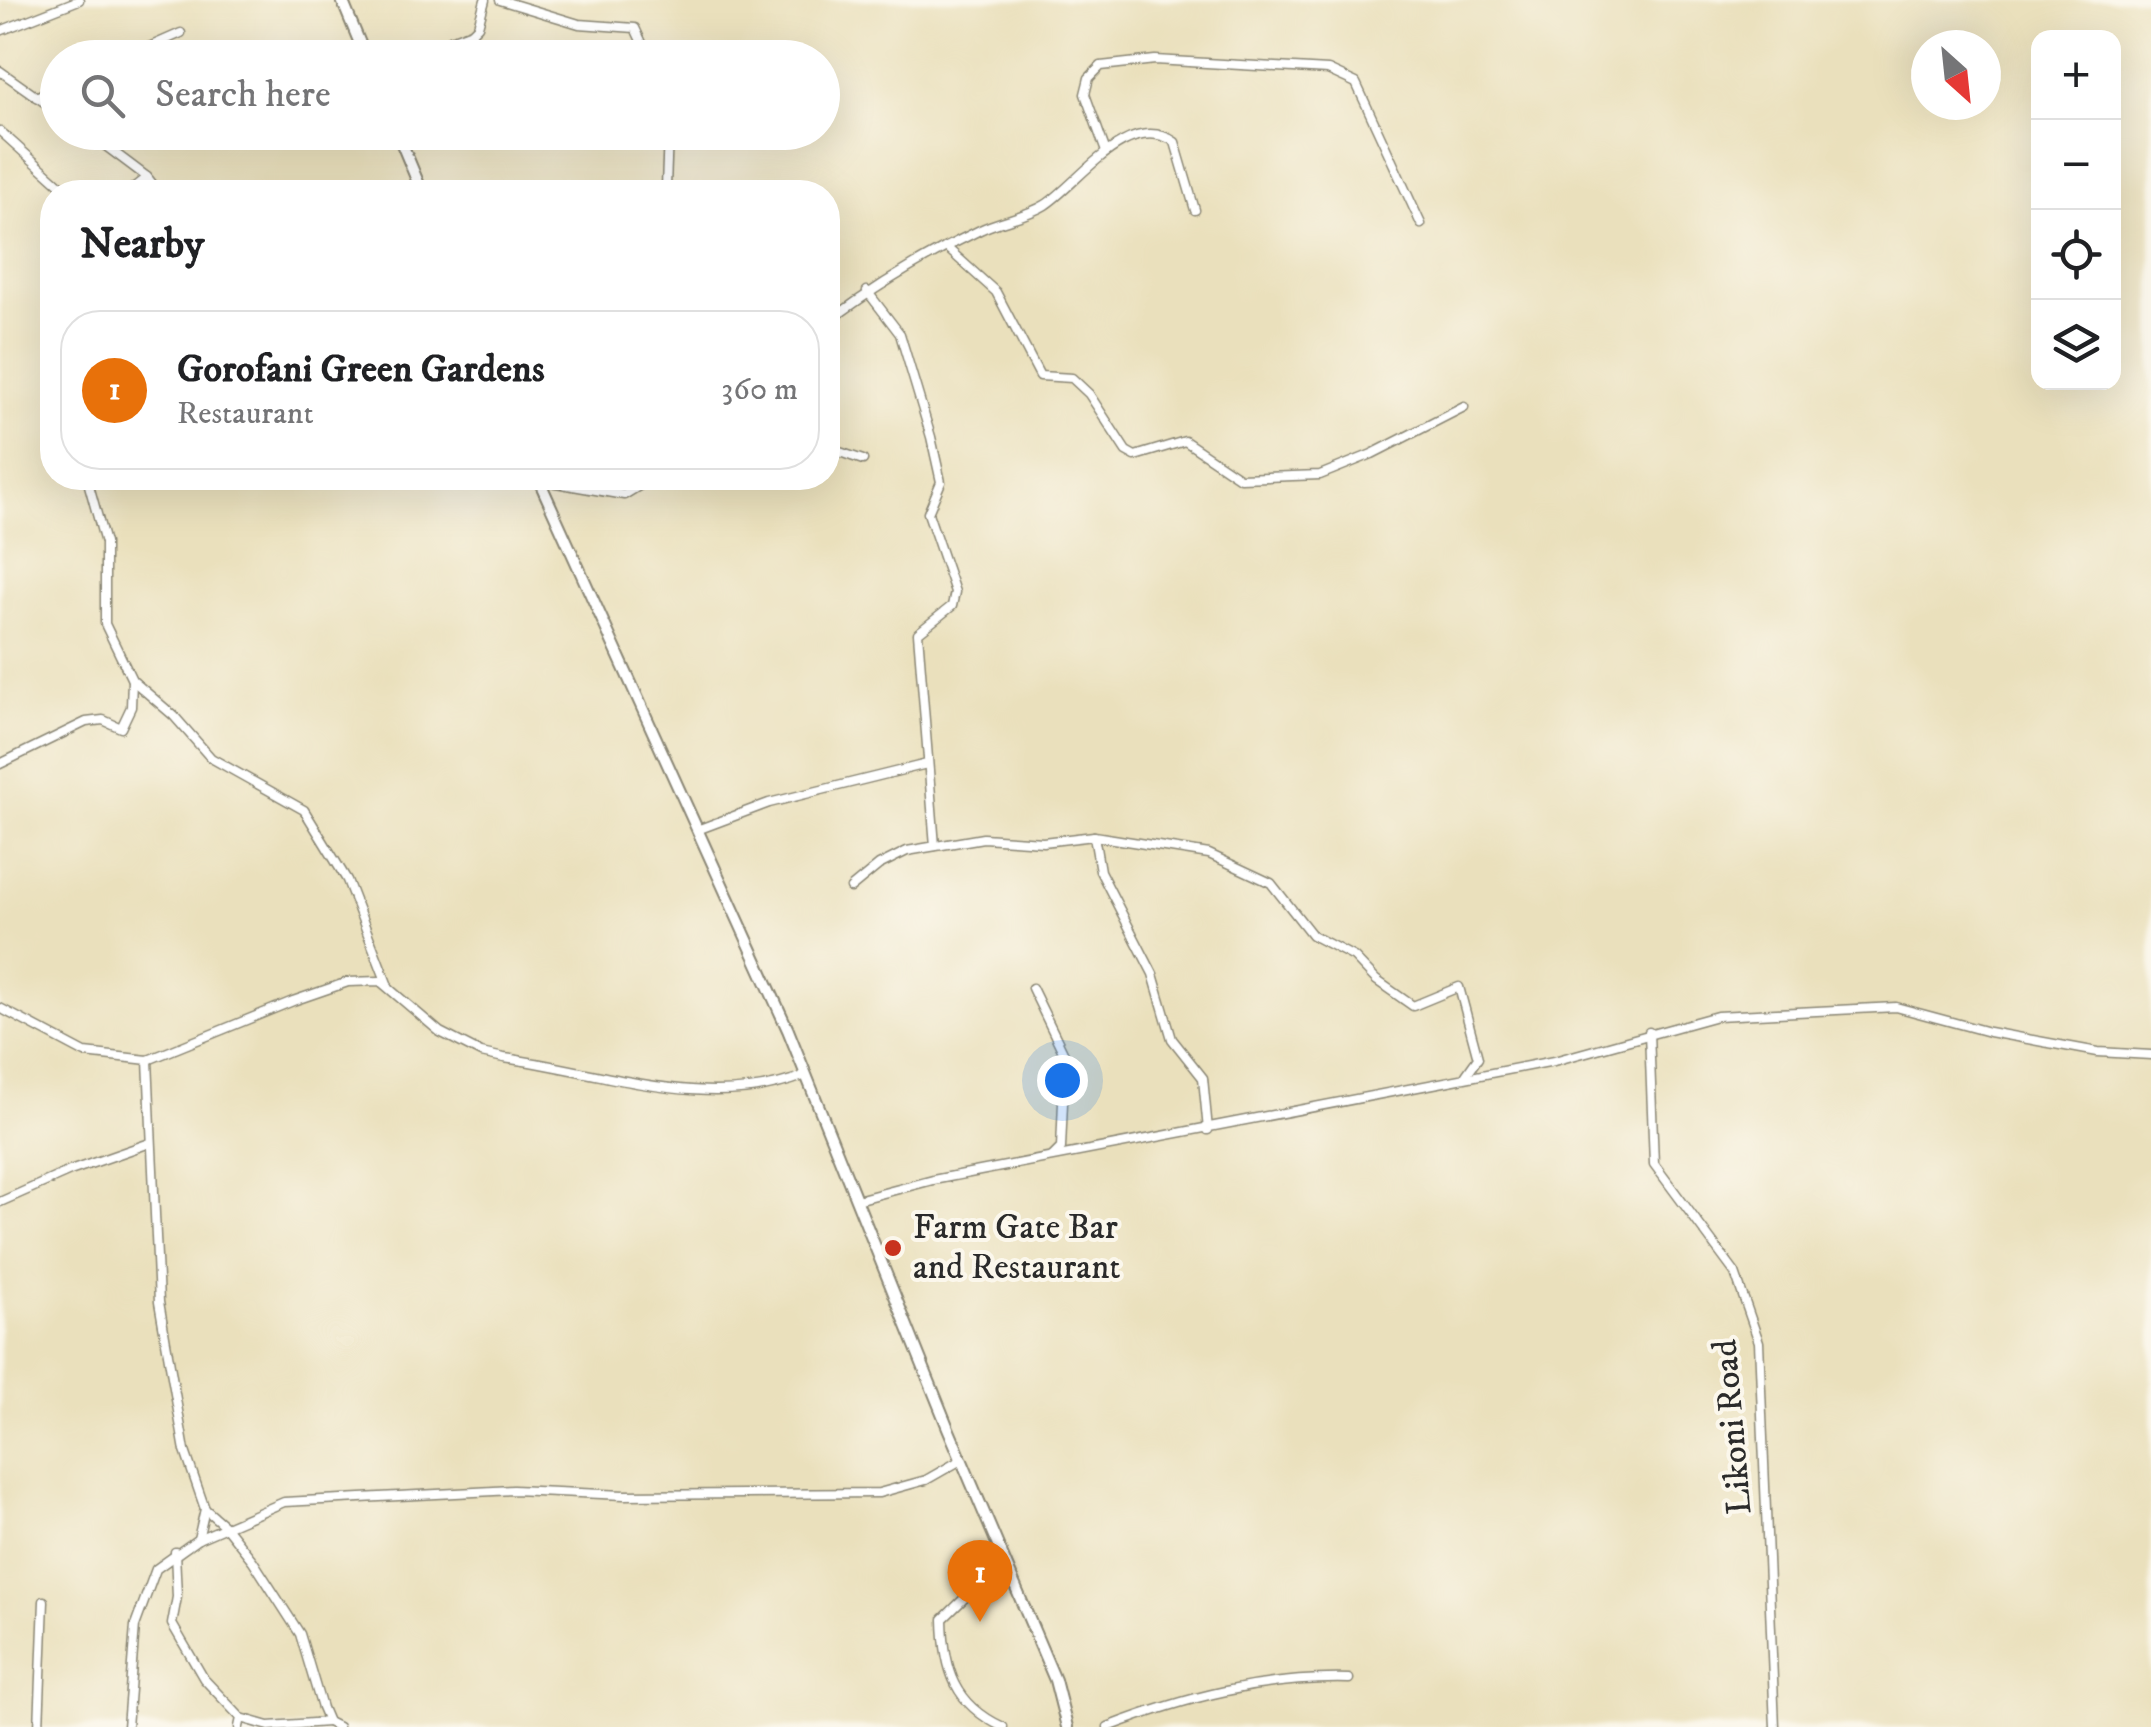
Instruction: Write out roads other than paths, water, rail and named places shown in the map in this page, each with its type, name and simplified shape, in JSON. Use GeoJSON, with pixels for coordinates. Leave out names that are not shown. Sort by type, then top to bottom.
{"type":"FeatureCollection","features":[{"type":"Feature","properties":{"kind":"street"},"geometry":{"type":"LineString","coordinates":[[0,30],[79,0]]}},
{"type":"Feature","properties":{"kind":"street"},"geometry":{"type":"LineString","coordinates":[[342,0],[359,40]]}},
{"type":"Feature","properties":{"kind":"street"},"geometry":{"type":"LineString","coordinates":[[450,40],[478,26],[485,0]]}},
{"type":"Feature","properties":{"kind":"street"},"geometry":{"type":"LineString","coordinates":[[500,0],[580,24],[634,28],[640,40]]}},
{"type":"Feature","properties":{"kind":"street"},"geometry":{"type":"LineString","coordinates":[[166,40],[182,33]]}},
{"type":"Feature","properties":{"kind":"street"},"geometry":{"type":"LineString","coordinates":[[1106,152],[1086,94],[1089,78],[1101,66],[1156,60],[1328,70],[1356,84],[1421,224]]}},
{"type":"Feature","properties":{"kind":"street"},"geometry":{"type":"LineString","coordinates":[[0,72],[40,100]]}},
{"type":"Feature","properties":{"kind":"street"},"geometry":{"type":"LineString","coordinates":[[36,97],[40,95]]}},
{"type":"Feature","properties":{"kind":"street"},"geometry":{"type":"LineString","coordinates":[[0,131],[55,180]]}},
{"type":"Feature","properties":{"kind":"street"},"geometry":{"type":"LineString","coordinates":[[840,312],[867,291],[946,247],[1047,204],[1106,152],[1142,136],[1167,136],[1182,156],[1194,210]]}},
{"type":"Feature","properties":{"kind":"street"},"geometry":{"type":"LineString","coordinates":[[110,150],[149,180]]}},
{"type":"Feature","properties":{"kind":"street"},"geometry":{"type":"LineString","coordinates":[[404,150],[417,180]]}},
{"type":"Feature","properties":{"kind":"street"},"geometry":{"type":"LineString","coordinates":[[666,180],[667,150]]}},
{"type":"Feature","properties":{"kind":"street"},"geometry":{"type":"LineString","coordinates":[[143,180],[147,177]]}},
{"type":"Feature","properties":{"kind":"street"},"geometry":{"type":"LineString","coordinates":[[946,247],[996,292],[1040,376],[1072,378],[1135,456],[1185,441],[1240,478],[1320,476],[1464,407]]}},
{"type":"Feature","properties":{"kind":"street"},"geometry":{"type":"LineString","coordinates":[[867,291],[900,334],[909,377],[932,436],[941,482],[928,513],[956,592],[952,606],[918,633],[936,846]]}},
{"type":"Feature","properties":{"kind":"street"},"geometry":{"type":"LineString","coordinates":[[840,452],[863,460]]}},
{"type":"Feature","properties":{"kind":"street"},"geometry":{"type":"LineString","coordinates":[[90,490],[105,543],[105,624],[110,642],[132,680],[174,716],[210,758],[304,810],[347,880],[388,986]]}},
{"type":"Feature","properties":{"kind":"street"},"geometry":{"type":"LineString","coordinates":[[544,490],[806,1075],[1055,1680],[1067,1727]]}},
{"type":"Feature","properties":{"kind":"street"},"geometry":{"type":"LineString","coordinates":[[597,490],[624,495],[632,490]]}},
{"type":"Feature","properties":{"kind":"street"},"geometry":{"type":"LineString","coordinates":[[0,764],[86,722],[103,720],[122,728],[131,708],[132,680]]}},
{"type":"Feature","properties":{"kind":"street"},"geometry":{"type":"LineString","coordinates":[[697,830],[784,799],[927,764]]}},
{"type":"Feature","properties":{"kind":"street"},"geometry":{"type":"LineString","coordinates":[[1094,836],[1100,871],[1152,974],[1172,1039],[1203,1078],[1208,1130]]}},
{"type":"Feature","properties":{"kind":"street"},"geometry":{"type":"LineString","coordinates":[[851,888],[879,865],[907,851],[983,838],[1042,842],[1094,836],[1210,854],[1262,876],[1312,935],[1354,957],[1376,980],[1413,1006],[1459,987],[1478,1058],[1466,1076]]}},
{"type":"Feature","properties":{"kind":"street"},"geometry":{"type":"LineString","coordinates":[[0,1008],[85,1054],[148,1060],[223,1026],[348,982],[380,981],[431,1026],[482,1053],[680,1090],[778,1086],[806,1075]]}},
{"type":"Feature","properties":{"kind":"street"},"geometry":{"type":"LineString","coordinates":[[1032,988],[1065,1056],[1067,1076],[1061,1150],[1048,1160]]}},
{"type":"Feature","properties":{"kind":"street"},"geometry":{"type":"LineString","coordinates":[[857,1200],[1554,1061],[1716,1016],[1872,1005],[1924,1011],[1990,1032],[2098,1052],[2151,1054]]}},
{"type":"Feature","properties":{"kind":"street","name":"Likoni Road"},"geometry":{"type":"LineString","coordinates":[[1649,1032],[1654,1164],[1735,1272],[1759,1342],[1775,1727]]}},
{"type":"Feature","properties":{"kind":"street"},"geometry":{"type":"LineString","coordinates":[[148,1060],[149,1156],[159,1302],[185,1451],[205,1510],[226,1527],[300,1634],[328,1722]]}},
{"type":"Feature","properties":{"kind":"street"},"geometry":{"type":"LineString","coordinates":[[0,1202],[70,1170],[150,1143]]}},
{"type":"Feature","properties":{"kind":"street"},"geometry":{"type":"LineString","coordinates":[[138,1150],[149,1156]]}},
{"type":"Feature","properties":{"kind":"street"},"geometry":{"type":"LineString","coordinates":[[127,1727],[138,1613],[156,1569],[198,1539],[284,1502],[513,1490],[624,1495],[879,1493],[926,1480],[962,1460]]}},
{"type":"Feature","properties":{"kind":"street"},"geometry":{"type":"LineString","coordinates":[[198,1539],[205,1510]]}},
{"type":"Feature","properties":{"kind":"street"},"geometry":{"type":"LineString","coordinates":[[175,1552],[177,1590],[172,1624],[204,1678],[240,1722],[269,1726],[328,1722],[338,1727]]}},
{"type":"Feature","properties":{"kind":"street"},"geometry":{"type":"LineString","coordinates":[[1002,1552],[981,1582],[948,1610],[943,1625],[944,1649],[962,1697],[975,1714],[1003,1727]]}},
{"type":"Feature","properties":{"kind":"street"},"geometry":{"type":"LineString","coordinates":[[38,1727],[44,1602]]}},
{"type":"Feature","properties":{"kind":"street"},"geometry":{"type":"LineString","coordinates":[[1108,1727],[1196,1696],[1309,1678],[1348,1679]]}},
{"type":"Feature","properties":{"kind":"place","name":"Farm Gate Bar and Restaurant"},"geometry":{"type":"Point","coordinates":[893,1248]}},
{"type":"Feature","properties":{"kind":"place","name":"Gorofani Green Gardens"},"geometry":{"type":"Point","coordinates":[980,1622]}}]}
